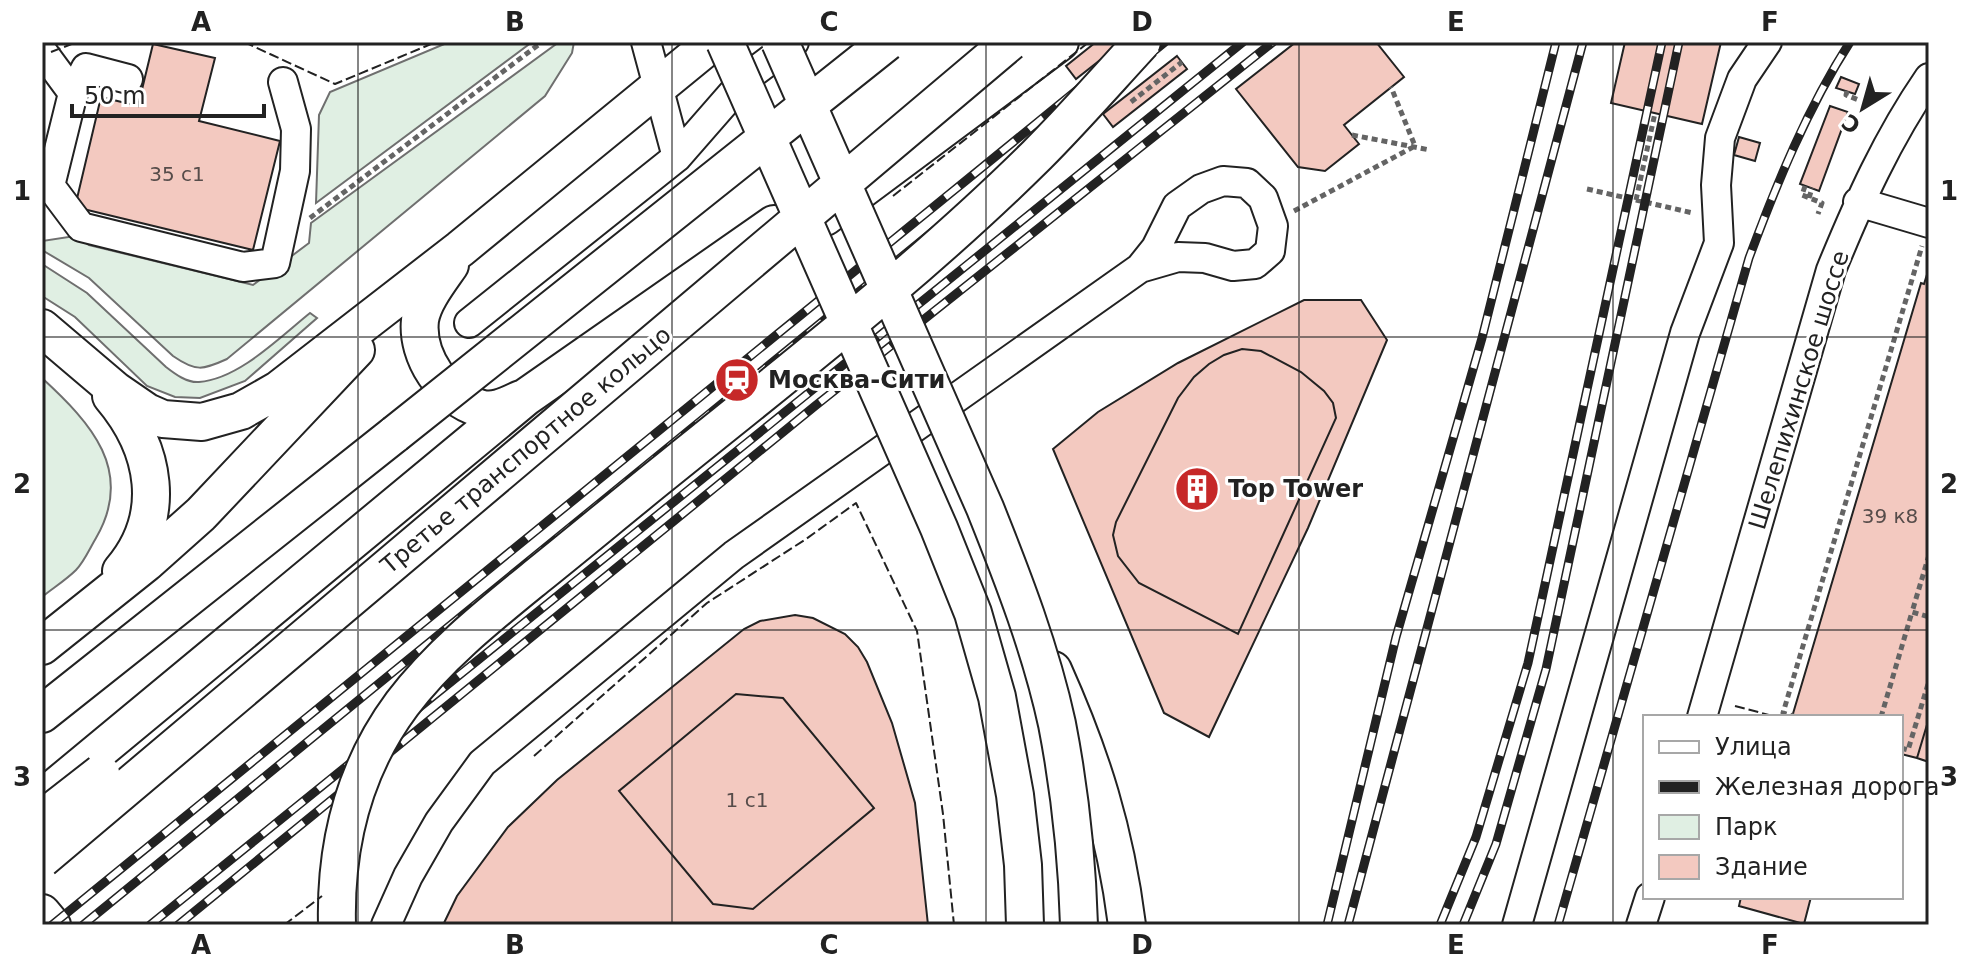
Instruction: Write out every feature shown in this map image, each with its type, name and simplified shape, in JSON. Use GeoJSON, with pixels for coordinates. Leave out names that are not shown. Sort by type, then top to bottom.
{"type":"FeatureCollection","features":[{"type":"Feature","properties":{"kind":"main road"},"geometry":{"type":"LineString","coordinates":[[42,328],[132,404],[147,412],[181,421],[202,422],[250,406],[278,390],[460,249],[713,42]]}},
{"type":"Feature","properties":{"kind":"main road"},"geometry":{"type":"LineString","coordinates":[[725,42],[933,513],[973,613],[997,697],[1015,795],[1023,865],[1025,925]]}},
{"type":"Feature","properties":{"kind":"main road"},"geometry":{"type":"LineString","coordinates":[[780,42],[985,508],[1090,758],[1117,857],[1127,925]]}},
{"type":"Feature","properties":{"kind":"main road"},"geometry":{"type":"LineString","coordinates":[[42,714],[887,42]]}},
{"type":"Feature","properties":{"kind":"main road","name":"Третье транспортное кольцо"},"geometry":{"type":"LineString","coordinates":[[42,859],[1010,42]]}},
{"type":"Feature","properties":{"kind":"main road"},"geometry":{"type":"LineString","coordinates":[[42,819],[96,766],[526,397],[849,172],[1026,42]]}},
{"type":"Feature","properties":{"kind":"main road"},"geometry":{"type":"LineString","coordinates":[[760,262],[164,765],[125,794],[78,818],[58,815],[42,800],[96,766],[539,416],[760,262],[860,193],[1060,42]]}},
{"type":"Feature","properties":{"kind":"main road"},"geometry":{"type":"LineString","coordinates":[[337,925],[336,874],[353,799],[380,737],[425,677],[494,611],[893,287],[1038,154],[1142,42]]}},
{"type":"Feature","properties":{"kind":"main road"},"geometry":{"type":"LineString","coordinates":[[460,249],[431,293],[420,318],[421,342],[429,364],[442,384],[460,399],[481,409],[502,408],[526,397]]}},
{"type":"Feature","properties":{"kind":"main road"},"geometry":{"type":"LineString","coordinates":[[42,645],[193,522],[375,331],[460,249]]}},
{"type":"Feature","properties":{"kind":"main road"},"geometry":{"type":"LineString","coordinates":[[42,645],[123,569],[146,533],[150,515],[149,472],[144,451],[132,426],[118,404],[72,354]]}},
{"type":"Feature","properties":{"kind":"main road"},"geometry":{"type":"LineString","coordinates":[[1015,584],[1056,721],[1077,861],[1079,925]]}},
{"type":"Feature","properties":{"kind":"main road"},"geometry":{"type":"LineString","coordinates":[[42,913],[52,925]]}},
{"type":"Feature","properties":{"kind":"street"},"geometry":{"type":"LineString","coordinates":[[646,42],[677,157]]}},
{"type":"Feature","properties":{"kind":"street"},"geometry":{"type":"LineString","coordinates":[[469,323],[677,157],[746,78],[794,42]]}},
{"type":"Feature","properties":{"kind":"street"},"geometry":{"type":"LineString","coordinates":[[1517,925],[1685,333],[1719,243],[1716,185],[1720,138],[1742,79],[1767,42]]}},
{"type":"Feature","properties":{"kind":"street"},"geometry":{"type":"LineString","coordinates":[[42,51],[73,93]]}},
{"type":"Feature","properties":{"kind":"street"},"geometry":{"type":"LineString","coordinates":[[128,79],[86,68],[73,93],[46,181],[81,227],[243,267],[275,263],[295,171],[296,129],[283,82]]}},
{"type":"Feature","properties":{"kind":"street","name":"Шелепихинское шоссе"},"geometry":{"type":"LineString","coordinates":[[1703,715],[1831,270],[1858,202],[1909,106],[1929,78]]}},
{"type":"Feature","properties":{"kind":"street"},"geometry":{"type":"LineString","coordinates":[[386,925],[408,876],[439,822],[482,763],[734,555],[1140,268],[1156,248],[1177,206],[1201,189],[1223,181],[1247,183],[1263,198],[1272,223],[1270,251],[1255,264],[1233,266],[1205,258],[1178,257],[1140,268]]}},
{"type":"Feature","properties":{"kind":"street"},"geometry":{"type":"LineString","coordinates":[[1858,202],[1929,223]]}},
{"type":"Feature","properties":{"kind":"street"},"geometry":{"type":"LineString","coordinates":[[1641,925],[1649,899]]}},
{"type":"Feature","properties":{"kind":"path"},"geometry":{"type":"LineString","coordinates":[[283,222],[311,217],[542,42]]}},
{"type":"Feature","properties":{"kind":"path"},"geometry":{"type":"LineString","coordinates":[[1120,110],[1182,62]]}},
{"type":"Feature","properties":{"kind":"path"},"geometry":{"type":"LineString","coordinates":[[1391,87],[1415,146]]}},
{"type":"Feature","properties":{"kind":"path"},"geometry":{"type":"LineString","coordinates":[[1847,91],[1846,95],[1871,105]]}},
{"type":"Feature","properties":{"kind":"path"},"geometry":{"type":"LineString","coordinates":[[1636,200],[1655,113]]}},
{"type":"Feature","properties":{"kind":"path"},"geometry":{"type":"LineString","coordinates":[[1352,135],[1430,150]]}},
{"type":"Feature","properties":{"kind":"path"},"geometry":{"type":"LineString","coordinates":[[1272,223],[1415,146]]}},
{"type":"Feature","properties":{"kind":"path"},"geometry":{"type":"LineString","coordinates":[[1808,187],[1802,195],[1822,203],[1818,214]]}},
{"type":"Feature","properties":{"kind":"path"},"geometry":{"type":"LineString","coordinates":[[1587,189],[1718,218]]}},
{"type":"Feature","properties":{"kind":"path"},"geometry":{"type":"LineString","coordinates":[[1790,715],[1783,713],[1929,223]]}},
{"type":"Feature","properties":{"kind":"path"},"geometry":{"type":"LineString","coordinates":[[1882,715],[1929,555]]}},
{"type":"Feature","properties":{"kind":"path"},"geometry":{"type":"LineString","coordinates":[[1912,612],[1929,617]]}},
{"type":"Feature","properties":{"kind":"path"},"geometry":{"type":"LineString","coordinates":[[1903,749],[1908,750],[1929,681]]}},
{"type":"Feature","properties":{"kind":"green space"},"geometry":{"type":"Polygon","coordinates":[[[449,42],[532,42],[316,203],[319,115],[330,92],[449,42]]]}},
{"type":"Feature","properties":{"kind":"green space"},"geometry":{"type":"Polygon","coordinates":[[[559,42],[574,42],[572,53],[545,96],[219,363],[200,368],[173,356],[89,278],[42,250],[42,241],[75,236],[89,245],[253,285],[309,243],[311,223],[559,42]]]}},
{"type":"Feature","properties":{"kind":"green space"},"geometry":{"type":"Polygon","coordinates":[[[42,264],[87,293],[166,367],[190,381],[214,379],[229,373],[258,355],[310,313],[317,318],[245,381],[200,398],[175,397],[147,386],[75,317],[42,296],[42,264]]]}},
{"type":"Feature","properties":{"kind":"green space"},"geometry":{"type":"Polygon","coordinates":[[[42,378],[91,431],[109,470],[111,491],[107,514],[82,563],[42,597],[42,378]]]}},
{"type":"Feature","properties":{"kind":"building"},"geometry":{"type":"Polygon","coordinates":[[[1096,42],[1123,42],[1076,79],[1066,66],[1096,42]]]}},
{"type":"Feature","properties":{"kind":"building"},"geometry":{"type":"Polygon","coordinates":[[[1296,42],[1376,42],[1404,77],[1344,125],[1359,144],[1325,171],[1298,167],[1236,89],[1296,42]]]}},
{"type":"Feature","properties":{"kind":"building"},"geometry":{"type":"Polygon","coordinates":[[[1625,42],[1721,42],[1702,124],[1611,103],[1625,42]]]}},
{"type":"Feature","properties":{"kind":"building"},"geometry":{"type":"Polygon","coordinates":[[[153,44],[215,58],[199,121],[280,141],[253,250],[75,207],[101,97],[138,106],[153,44]]]}},
{"type":"Feature","properties":{"kind":"building"},"geometry":{"type":"Polygon","coordinates":[[[1177,56],[1187,69],[1113,127],[1103,114],[1177,56]]]}},
{"type":"Feature","properties":{"kind":"building"},"geometry":{"type":"Polygon","coordinates":[[[1841,77],[1859,84],[1855,94],[1836,88],[1841,77]]]}},
{"type":"Feature","properties":{"kind":"building"},"geometry":{"type":"Polygon","coordinates":[[[1830,106],[1848,112],[1819,191],[1800,184],[1830,106]]]}},
{"type":"Feature","properties":{"kind":"building"},"geometry":{"type":"Polygon","coordinates":[[[1739,137],[1760,143],[1755,161],[1734,155],[1739,137]]]}},
{"type":"Feature","properties":{"kind":"building"},"geometry":{"type":"Polygon","coordinates":[[[1929,268],[1929,718],[1917,758],[1903,754],[1903,715],[1793,715],[1921,283],[1924,284],[1929,268]]]}},
{"type":"Feature","properties":{"kind":"building","name":"Top Tower"},"geometry":{"type":"Polygon","coordinates":[[[1304,300],[1361,300],[1387,340],[1308,528],[1209,737],[1164,713],[1053,449],[1098,412],[1178,363],[1304,300]]]}},
{"type":"Feature","properties":{"kind":"building"},"geometry":{"type":"Polygon","coordinates":[[[1242,349],[1261,351],[1301,372],[1324,391],[1333,403],[1336,418],[1238,634],[1139,583],[1118,556],[1113,535],[1116,522],[1178,398],[1209,364],[1242,349]]]}},
{"type":"Feature","properties":{"kind":"building"},"geometry":{"type":"Polygon","coordinates":[[[795,615],[813,618],[845,634],[867,662],[892,723],[915,803],[928,925],[443,925],[457,896],[508,827],[557,780],[744,629],[760,621],[795,615]]]}},
{"type":"Feature","properties":{"kind":"building"},"geometry":{"type":"Polygon","coordinates":[[[736,694],[783,698],[874,808],[753,909],[713,904],[619,791],[736,694]]]}},
{"type":"Feature","properties":{"kind":"building"},"geometry":{"type":"Polygon","coordinates":[[[1929,718],[1929,762],[1917,758],[1929,718]]]}},
{"type":"Feature","properties":{"kind":"building"},"geometry":{"type":"Polygon","coordinates":[[[1741,899],[1810,899],[1804,924],[1739,906],[1741,899]]]}},
{"type":"Feature","properties":{"kind":"railway"},"geometry":{"type":"LineString","coordinates":[[52,925],[1136,42]]}},
{"type":"Feature","properties":{"kind":"railway"},"geometry":{"type":"LineString","coordinates":[[83,925],[1165,42]]}},
{"type":"Feature","properties":{"kind":"railway"},"geometry":{"type":"LineString","coordinates":[[150,925],[1243,42]]}},
{"type":"Feature","properties":{"kind":"railway"},"geometry":{"type":"LineString","coordinates":[[178,925],[815,406],[1273,42]]}},
{"type":"Feature","properties":{"kind":"railway"},"geometry":{"type":"LineString","coordinates":[[1327,925],[1396,637],[1482,338],[1556,42]]}},
{"type":"Feature","properties":{"kind":"railway"},"geometry":{"type":"LineString","coordinates":[[1348,925],[1583,42]]}},
{"type":"Feature","properties":{"kind":"railway"},"geometry":{"type":"LineString","coordinates":[[1440,925],[1476,837],[1528,663],[1662,42]]}},
{"type":"Feature","properties":{"kind":"railway"},"geometry":{"type":"LineString","coordinates":[[1463,925],[1496,844],[1546,669],[1679,42]]}},
{"type":"Feature","properties":{"kind":"railway"},"geometry":{"type":"LineString","coordinates":[[1558,925],[1749,258],[1794,147],[1820,93],[1850,42]]}},
{"type":"Feature","properties":{"kind":"fence"},"geometry":{"type":"LineString","coordinates":[[51,52],[77,42]]}},
{"type":"Feature","properties":{"kind":"fence"},"geometry":{"type":"LineString","coordinates":[[244,42],[335,84],[436,42]]}},
{"type":"Feature","properties":{"kind":"fence"},"geometry":{"type":"LineString","coordinates":[[893,196],[1089,42]]}},
{"type":"Feature","properties":{"kind":"fence"},"geometry":{"type":"LineString","coordinates":[[534,756],[707,603],[856,503],[917,631],[943,814],[954,925]]}},
{"type":"Feature","properties":{"kind":"fence"},"geometry":{"type":"LineString","coordinates":[[1735,706],[1769,715]]}},
{"type":"Feature","properties":{"kind":"fence"},"geometry":{"type":"LineString","coordinates":[[284,925],[322,896]]}},
{"type":"Feature","properties":{"kind":"place","name":"Москва-Сити"},"geometry":{"type":"Point","coordinates":[737,380]}},
{"type":"Feature","properties":{"kind":"place","name":"Top Tower"},"geometry":{"type":"Point","coordinates":[1197,489]}}]}
